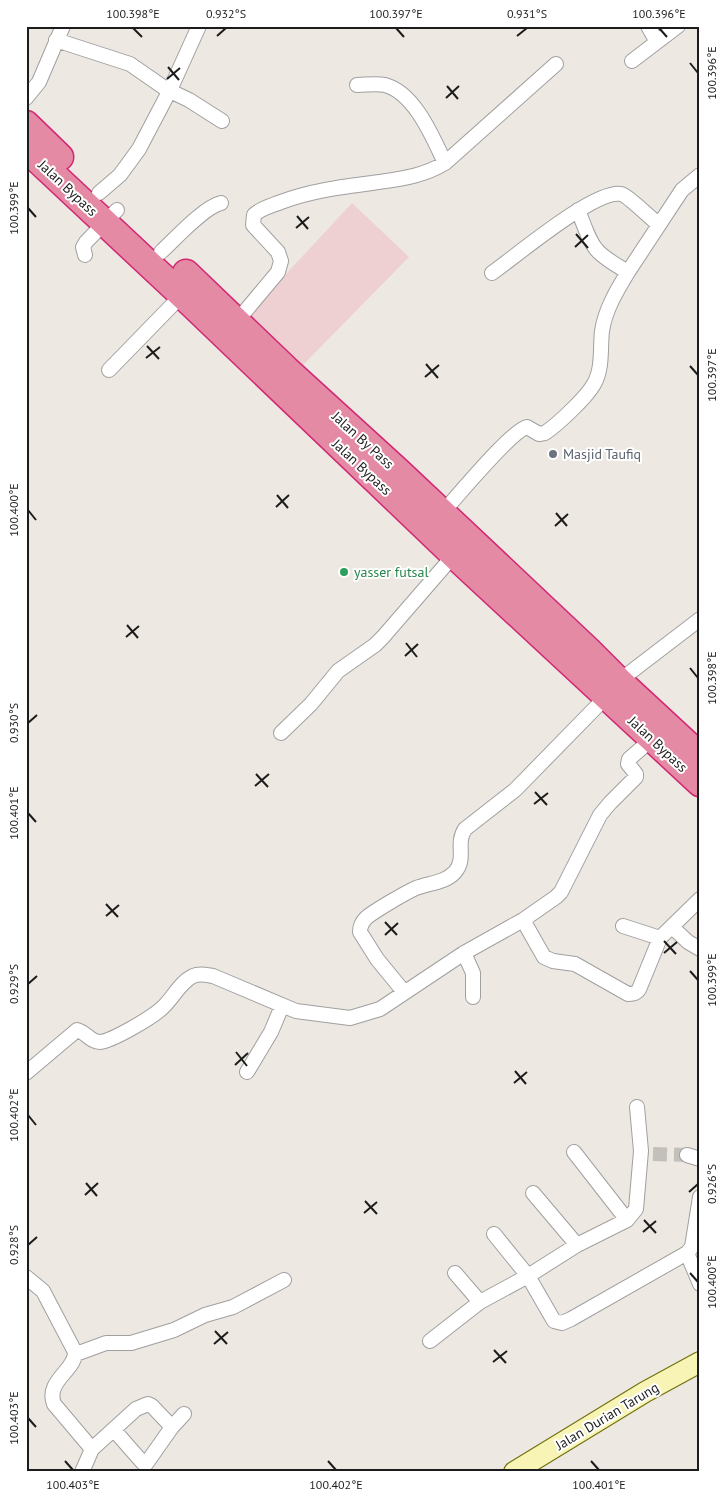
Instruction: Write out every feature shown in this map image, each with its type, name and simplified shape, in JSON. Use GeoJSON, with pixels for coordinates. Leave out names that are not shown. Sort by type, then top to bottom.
{"type":"FeatureCollection","features":[{"type":"Feature","properties":{"kind":"highway","name":"Jalan By Pass"},"geometry":{"type":"LineString","coordinates":[[26,124],[107,209],[161,252],[442,513],[578,656]]}},
{"type":"Feature","properties":{"kind":"highway","name":"Jalan Bypass"},"geometry":{"type":"LineString","coordinates":[[26,148],[107,209],[182,295],[255,367],[454,555],[578,656],[613,688],[652,738],[700,784]]}},
{"type":"Feature","properties":{"kind":"highway"},"geometry":{"type":"LineString","coordinates":[[613,688],[700,756]]}},
{"type":"Feature","properties":{"kind":"street"},"geometry":{"type":"LineString","coordinates":[[26,98],[39,82],[63,26]]}},
{"type":"Feature","properties":{"kind":"street"},"geometry":{"type":"LineString","coordinates":[[85,255],[83,247],[107,209],[120,175],[140,149],[170,90],[199,26]]}},
{"type":"Feature","properties":{"kind":"street"},"geometry":{"type":"LineString","coordinates":[[648,26],[658,42]]}},
{"type":"Feature","properties":{"kind":"street"},"geometry":{"type":"LineString","coordinates":[[632,61],[678,26]]}},
{"type":"Feature","properties":{"kind":"street"},"geometry":{"type":"LineString","coordinates":[[56,40],[130,64],[222,121]]}},
{"type":"Feature","properties":{"kind":"street"},"geometry":{"type":"LineString","coordinates":[[236,321],[278,272],[281,261],[278,252],[253,225],[254,215],[260,210],[293,198],[333,189],[415,177],[433,171],[446,163],[556,64]]}},
{"type":"Feature","properties":{"kind":"street"},"geometry":{"type":"LineString","coordinates":[[357,85],[383,84],[409,100],[425,122],[446,163]]}},
{"type":"Feature","properties":{"kind":"street"},"geometry":{"type":"LineString","coordinates":[[442,513],[503,445],[520,430],[526,426],[539,434],[545,433],[586,395],[594,384],[599,372],[604,320],[617,290],[682,190],[700,175]]}},
{"type":"Feature","properties":{"kind":"street"},"geometry":{"type":"LineString","coordinates":[[492,273],[578,210],[597,200],[616,194],[623,194],[659,225]]}},
{"type":"Feature","properties":{"kind":"street"},"geometry":{"type":"LineString","coordinates":[[161,252],[214,204],[221,203]]}},
{"type":"Feature","properties":{"kind":"street"},"geometry":{"type":"LineString","coordinates":[[578,210],[596,251],[628,272]]}},
{"type":"Feature","properties":{"kind":"street"},"geometry":{"type":"LineString","coordinates":[[109,370],[182,295]]}},
{"type":"Feature","properties":{"kind":"street"},"geometry":{"type":"LineString","coordinates":[[281,733],[311,704],[338,671],[375,645],[383,637],[454,555]]}},
{"type":"Feature","properties":{"kind":"street"},"geometry":{"type":"LineString","coordinates":[[404,992],[377,959],[360,932],[362,923],[372,914],[416,888],[439,882],[454,873],[462,858],[460,843],[461,835],[465,829],[516,790],[613,688],[700,619]]}},
{"type":"Feature","properties":{"kind":"street"},"geometry":{"type":"LineString","coordinates":[[26,1073],[77,1030],[82,1031],[93,1041],[100,1042],[136,1026],[162,1009],[185,982],[193,976],[203,974],[296,1011],[350,1018],[380,1009],[464,953],[523,920],[561,892],[600,815],[635,778],[636,774],[628,764],[629,759],[652,738]]}},
{"type":"Feature","properties":{"kind":"street"},"geometry":{"type":"LineString","coordinates":[[523,920],[544,957],[575,964],[628,994],[632,994],[639,990],[660,938],[700,899]]}},
{"type":"Feature","properties":{"kind":"street"},"geometry":{"type":"LineString","coordinates":[[623,926],[660,938]]}},
{"type":"Feature","properties":{"kind":"street"},"geometry":{"type":"LineString","coordinates":[[672,927],[688,942],[700,949]]}},
{"type":"Feature","properties":{"kind":"street"},"geometry":{"type":"LineString","coordinates":[[464,953],[473,973],[473,997]]}},
{"type":"Feature","properties":{"kind":"street"},"geometry":{"type":"LineString","coordinates":[[247,1072],[271,1032],[282,1006]]}},
{"type":"Feature","properties":{"kind":"street"},"geometry":{"type":"LineString","coordinates":[[430,1342],[480,1302],[528,1276],[577,1245],[627,1220],[636,1209],[647,1152],[637,1107]]}},
{"type":"Feature","properties":{"kind":"street"},"geometry":{"type":"LineString","coordinates":[[574,1152],[627,1220]]}},
{"type":"Feature","properties":{"kind":"street"},"geometry":{"type":"LineString","coordinates":[[533,1193],[577,1245]]}},
{"type":"Feature","properties":{"kind":"street"},"geometry":{"type":"LineString","coordinates":[[700,1197],[693,1247],[700,1284]]}},
{"type":"Feature","properties":{"kind":"street"},"geometry":{"type":"LineString","coordinates":[[494,1234],[528,1276],[554,1321],[562,1323],[693,1247]]}},
{"type":"Feature","properties":{"kind":"street"},"geometry":{"type":"LineString","coordinates":[[455,1273],[480,1302]]}},
{"type":"Feature","properties":{"kind":"street"},"geometry":{"type":"LineString","coordinates":[[26,1277],[44,1291],[76,1354]]}},
{"type":"Feature","properties":{"kind":"street"},"geometry":{"type":"LineString","coordinates":[[92,1448],[74,1429],[52,1400],[55,1384],[76,1354],[106,1343],[131,1342],[174,1330],[205,1314],[233,1307],[284,1280]]}},
{"type":"Feature","properties":{"kind":"street","name":"Jalan Durian Tarung"},"geometry":{"type":"LineString","coordinates":[[514,1472],[645,1392],[700,1362]]}},
{"type":"Feature","properties":{"kind":"street"},"geometry":{"type":"LineString","coordinates":[[82,1472],[92,1448],[136,1409],[148,1404],[172,1427]]}},
{"type":"Feature","properties":{"kind":"street"},"geometry":{"type":"LineString","coordinates":[[114,1430],[146,1464],[172,1427],[184,1414]]}},
{"type":"Feature","properties":{"kind":"shaded area"},"geometry":{"type":"Polygon","coordinates":[[[352,203],[409,257],[301,367],[246,317],[352,203]]]}},
{"type":"Feature","properties":{"kind":"tunnel"},"geometry":{"type":"LineString","coordinates":[[653,1154],[687,1155]]}},
{"type":"Feature","properties":{"kind":"place","name":"Masjid Taufiq"},"geometry":{"type":"Point","coordinates":[553,454]}},
{"type":"Feature","properties":{"kind":"place","name":"yasser futsal"},"geometry":{"type":"Point","coordinates":[344,572]}}]}
